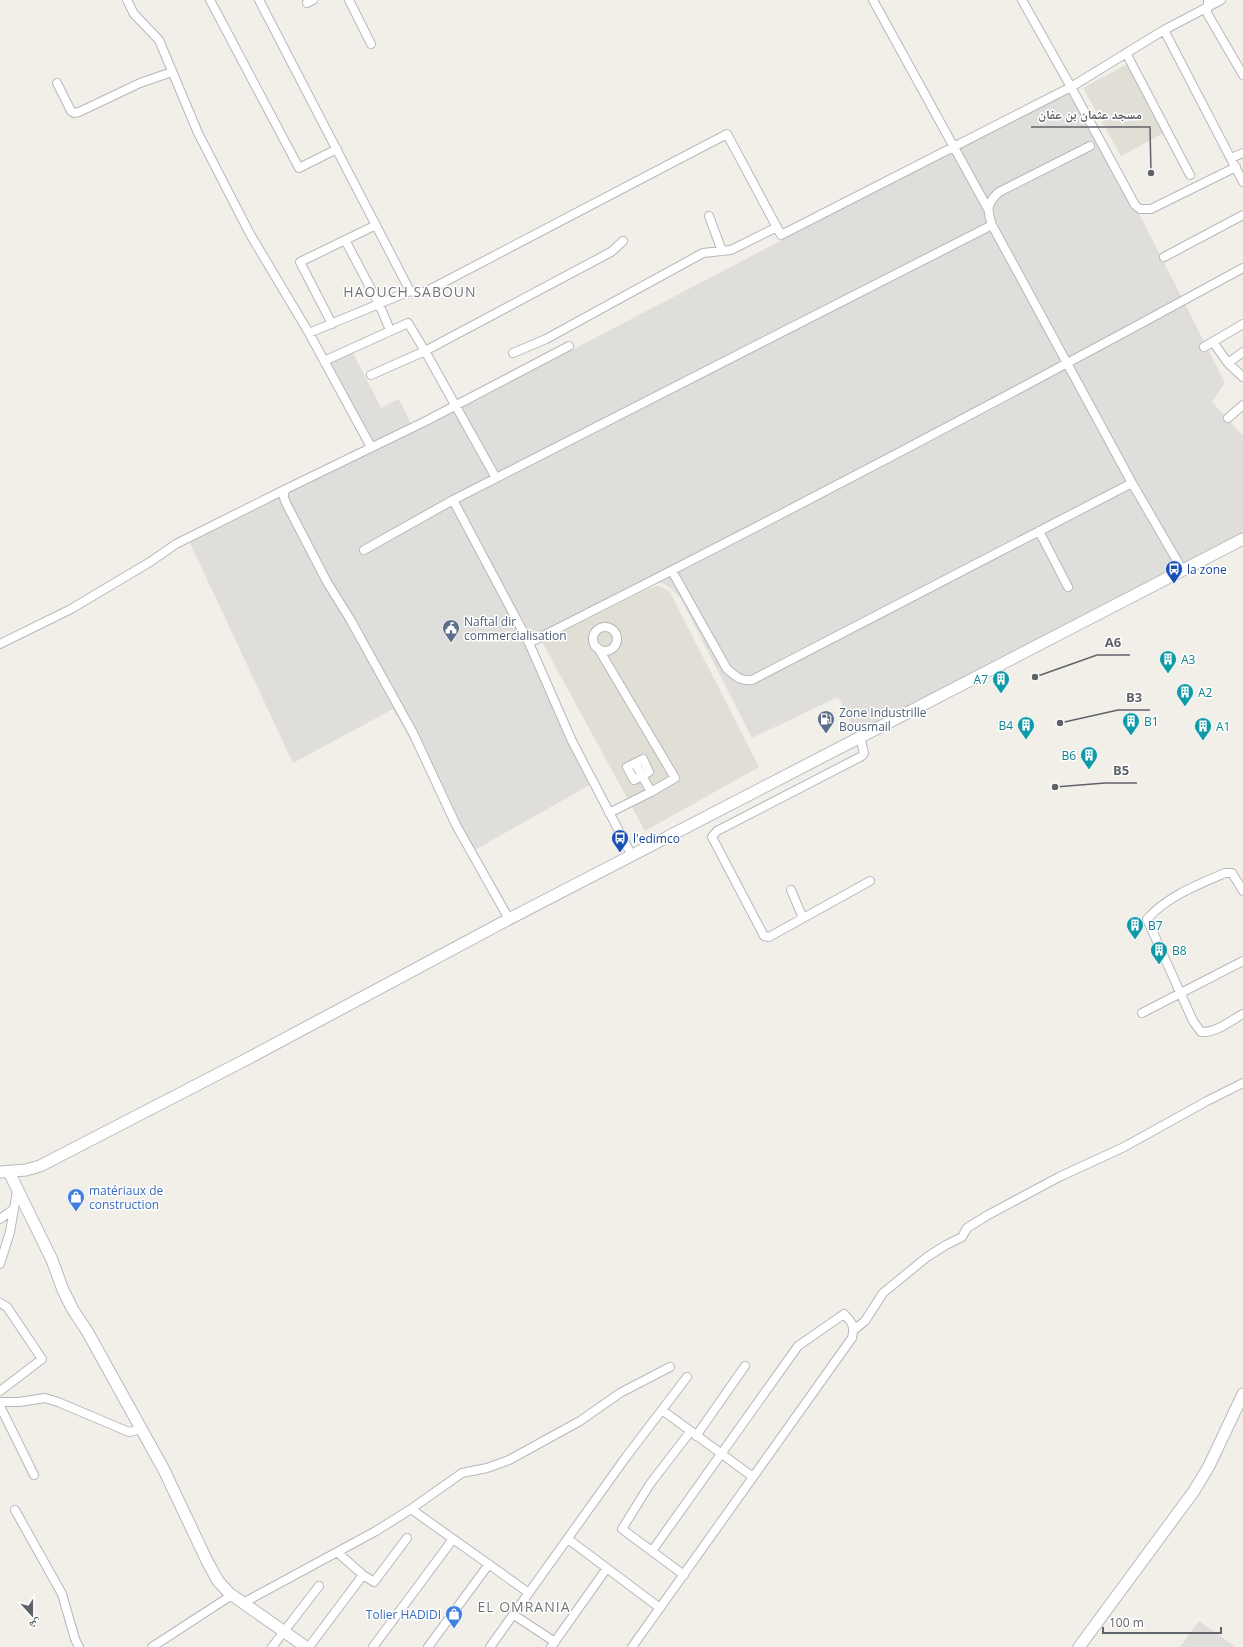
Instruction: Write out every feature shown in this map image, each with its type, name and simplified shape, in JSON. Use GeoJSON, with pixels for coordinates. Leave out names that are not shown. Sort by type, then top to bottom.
{"type":"FeatureCollection","features":[{"type":"Feature","properties":{"kind":"main road"},"geometry":{"type":"LineString","coordinates":[[306,1647],[232,1595],[218,1581],[164,1470],[87,1331],[73,1310],[63,1290],[52,1260],[17,1191],[5,1172],[26,1170],[40,1166],[247,1059],[509,919],[1243,539]]}},
{"type":"Feature","properties":{"kind":"main road"},"geometry":{"type":"LineString","coordinates":[[1079,1647],[1194,1491],[1209,1466],[1243,1394]]}},
{"type":"Feature","properties":{"kind":"street"},"geometry":{"type":"LineString","coordinates":[[127,0],[134,14],[159,40],[198,133],[250,234],[309,333],[371,447]]}},
{"type":"Feature","properties":{"kind":"street"},"geometry":{"type":"LineString","coordinates":[[210,0],[299,168],[337,149]]}},
{"type":"Feature","properties":{"kind":"street"},"geometry":{"type":"LineString","coordinates":[[259,0],[410,291]]}},
{"type":"Feature","properties":{"kind":"street"},"geometry":{"type":"LineString","coordinates":[[348,0],[371,44]]}},
{"type":"Feature","properties":{"kind":"street"},"geometry":{"type":"LineString","coordinates":[[873,0],[988,209],[992,225],[1132,483],[1183,571]]}},
{"type":"Feature","properties":{"kind":"street"},"geometry":{"type":"LineString","coordinates":[[1022,0],[1135,205],[1140,209],[1151,208],[1236,168]]}},
{"type":"Feature","properties":{"kind":"street"},"geometry":{"type":"LineString","coordinates":[[309,333],[410,291],[419,294],[427,291],[727,134],[782,235],[1071,87],[1208,3],[1221,0]]}},
{"type":"Feature","properties":{"kind":"street"},"geometry":{"type":"LineString","coordinates":[[1208,3],[1207,13],[1243,75]]}},
{"type":"Feature","properties":{"kind":"street"},"geometry":{"type":"LineString","coordinates":[[1164,30],[1243,182]]}},
{"type":"Feature","properties":{"kind":"street"},"geometry":{"type":"LineString","coordinates":[[1126,53],[1190,175]]}},
{"type":"Feature","properties":{"kind":"street"},"geometry":{"type":"LineString","coordinates":[[57,83],[71,111],[74,113],[140,83],[172,72]]}},
{"type":"Feature","properties":{"kind":"street"},"geometry":{"type":"LineString","coordinates":[[988,209],[992,198],[999,192],[1090,146]]}},
{"type":"Feature","properties":{"kind":"street"},"geometry":{"type":"LineString","coordinates":[[1231,158],[1243,153]]}},
{"type":"Feature","properties":{"kind":"street"},"geometry":{"type":"LineString","coordinates":[[1164,258],[1243,215]]}},
{"type":"Feature","properties":{"kind":"street"},"geometry":{"type":"LineString","coordinates":[[708,216],[722,251]]}},
{"type":"Feature","properties":{"kind":"street"},"geometry":{"type":"LineString","coordinates":[[332,324],[300,262],[376,225]]}},
{"type":"Feature","properties":{"kind":"street"},"geometry":{"type":"LineString","coordinates":[[364,550],[453,500],[992,225]]}},
{"type":"Feature","properties":{"kind":"street"},"geometry":{"type":"LineString","coordinates":[[513,353],[546,339],[703,253],[731,250],[777,227]]}},
{"type":"Feature","properties":{"kind":"street"},"geometry":{"type":"LineString","coordinates":[[345,240],[379,304],[390,330]]}},
{"type":"Feature","properties":{"kind":"street"},"geometry":{"type":"LineString","coordinates":[[371,375],[425,351],[611,252],[623,241]]}},
{"type":"Feature","properties":{"kind":"street"},"geometry":{"type":"LineString","coordinates":[[529,643],[672,571],[1068,363],[1243,268]]}},
{"type":"Feature","properties":{"kind":"street"},"geometry":{"type":"LineString","coordinates":[[324,361],[408,323],[456,405],[496,478]]}},
{"type":"Feature","properties":{"kind":"street"},"geometry":{"type":"LineString","coordinates":[[1204,347],[1243,324]]}},
{"type":"Feature","properties":{"kind":"street"},"geometry":{"type":"LineString","coordinates":[[1213,342],[1228,363],[1243,377]]}},
{"type":"Feature","properties":{"kind":"street"},"geometry":{"type":"LineString","coordinates":[[0,644],[71,609],[150,562],[176,544],[456,405],[569,346]]}},
{"type":"Feature","properties":{"kind":"street"},"geometry":{"type":"LineString","coordinates":[[1228,363],[1243,352]]}},
{"type":"Feature","properties":{"kind":"street"},"geometry":{"type":"LineString","coordinates":[[1228,418],[1243,405]]}},
{"type":"Feature","properties":{"kind":"street"},"geometry":{"type":"LineString","coordinates":[[672,571],[727,669],[736,678],[742,681],[752,680],[1132,483]]}},
{"type":"Feature","properties":{"kind":"street"},"geometry":{"type":"LineString","coordinates":[[286,489],[283,496],[287,505],[327,582],[410,728],[456,824],[509,919]]}},
{"type":"Feature","properties":{"kind":"street"},"geometry":{"type":"LineString","coordinates":[[453,500],[529,643],[572,741],[608,813],[632,856]]}},
{"type":"Feature","properties":{"kind":"street"},"geometry":{"type":"LineString","coordinates":[[1038,531],[1068,587]]}},
{"type":"Feature","properties":{"kind":"street"},"geometry":{"type":"LineString","coordinates":[[598,648],[675,778],[651,792],[608,813]]}},
{"type":"Feature","properties":{"kind":"street"},"geometry":{"type":"LineString","coordinates":[[860,737],[864,749],[862,756],[717,831],[712,837],[764,936],[769,937],[870,881]]}},
{"type":"Feature","properties":{"kind":"street"},"geometry":{"type":"LineString","coordinates":[[635,763],[643,759],[650,772],[642,776],[651,792]]}},
{"type":"Feature","properties":{"kind":"street"},"geometry":{"type":"LineString","coordinates":[[1243,891],[1232,873],[1225,873],[1184,890],[1157,908],[1147,919],[1180,994],[1193,1021],[1201,1032],[1207,1033],[1243,1014]]}},
{"type":"Feature","properties":{"kind":"street"},"geometry":{"type":"LineString","coordinates":[[791,890],[803,918]]}},
{"type":"Feature","properties":{"kind":"street"},"geometry":{"type":"LineString","coordinates":[[1142,1013],[1243,961]]}},
{"type":"Feature","properties":{"kind":"street"},"geometry":{"type":"LineString","coordinates":[[632,1647],[852,1338],[855,1329],[865,1321],[883,1293],[927,1256],[962,1237],[967,1228],[988,1215],[1059,1177],[1124,1147],[1206,1101],[1243,1084]]}},
{"type":"Feature","properties":{"kind":"street"},"geometry":{"type":"LineString","coordinates":[[0,1264],[10,1232],[17,1191]]}},
{"type":"Feature","properties":{"kind":"street"},"geometry":{"type":"LineString","coordinates":[[0,1219],[14,1209]]}},
{"type":"Feature","properties":{"kind":"street"},"geometry":{"type":"LineString","coordinates":[[0,1303],[7,1307],[42,1358],[0,1391]]}},
{"type":"Feature","properties":{"kind":"street"},"geometry":{"type":"LineString","coordinates":[[652,1551],[798,1346],[844,1314],[852,1322],[855,1329]]}},
{"type":"Feature","properties":{"kind":"street"},"geometry":{"type":"LineString","coordinates":[[684,1575],[622,1529],[650,1484],[693,1434],[745,1366]]}},
{"type":"Feature","properties":{"kind":"street"},"geometry":{"type":"LineString","coordinates":[[243,1602],[376,1531],[462,1474],[487,1468],[509,1460],[580,1421],[620,1393],[670,1367]]}},
{"type":"Feature","properties":{"kind":"street"},"geometry":{"type":"LineString","coordinates":[[490,1647],[626,1457],[687,1377]]}},
{"type":"Feature","properties":{"kind":"street"},"geometry":{"type":"LineString","coordinates":[[0,1402],[19,1402],[45,1398],[129,1432],[141,1429]]}},
{"type":"Feature","properties":{"kind":"street"},"geometry":{"type":"LineString","coordinates":[[0,1406],[34,1475]]}},
{"type":"Feature","properties":{"kind":"street"},"geometry":{"type":"LineString","coordinates":[[662,1410],[753,1477]]}},
{"type":"Feature","properties":{"kind":"street"},"geometry":{"type":"LineString","coordinates":[[411,1509],[529,1593]]}},
{"type":"Feature","properties":{"kind":"street"},"geometry":{"type":"LineString","coordinates":[[15,1510],[62,1594],[75,1639],[79,1647]]}},
{"type":"Feature","properties":{"kind":"street"},"geometry":{"type":"LineString","coordinates":[[338,1552],[363,1575],[374,1582],[407,1538]]}},
{"type":"Feature","properties":{"kind":"street"},"geometry":{"type":"LineString","coordinates":[[373,1647],[453,1539]]}},
{"type":"Feature","properties":{"kind":"street"},"geometry":{"type":"LineString","coordinates":[[568,1539],[660,1608]]}},
{"type":"Feature","properties":{"kind":"street"},"geometry":{"type":"LineString","coordinates":[[428,1647],[489,1564]]}},
{"type":"Feature","properties":{"kind":"street"},"geometry":{"type":"LineString","coordinates":[[514,1615],[553,1644],[607,1568]]}},
{"type":"Feature","properties":{"kind":"street"},"geometry":{"type":"LineString","coordinates":[[309,1647],[363,1575]]}},
{"type":"Feature","properties":{"kind":"street"},"geometry":{"type":"LineString","coordinates":[[272,1647],[319,1586]]}},
{"type":"Feature","properties":{"kind":"street"},"geometry":{"type":"LineString","coordinates":[[152,1647],[232,1595]]}},
{"type":"Feature","properties":{"kind":"shaded area"},"geometry":{"type":"Polygon","coordinates":[[[1131,62],[1166,132],[1121,156],[1083,88],[1131,62]]]}},
{"type":"Feature","properties":{"kind":"shaded area"},"geometry":{"type":"Polygon","coordinates":[[[1075,87],[1225,383],[1212,402],[1243,436],[1243,533],[983,669],[856,732],[838,697],[752,738],[680,597],[663,583],[658,583],[526,648],[595,782],[473,851],[393,709],[293,763],[190,543],[280,489],[373,451],[327,359],[351,349],[381,408],[399,399],[415,432],[1075,87]]]}},
{"type":"Feature","properties":{"kind":"shaded area"},"geometry":{"type":"Polygon","coordinates":[[[657,586],[670,592],[759,767],[645,831],[542,642],[648,589],[657,586]]]}},
{"type":"Feature","properties":{"kind":"shaded area"},"geometry":{"type":"Polygon","coordinates":[[[1199,1621],[1236,1647],[1180,1647],[1199,1621]]]}},
{"type":"Feature","properties":{"kind":"place","name":"مسجد عثمان بن عفان"},"geometry":{"type":"Point","coordinates":[1151,173]}},
{"type":"Feature","properties":{"kind":"place","name":"la zone"},"geometry":{"type":"Point","coordinates":[1174,584]}},
{"type":"Feature","properties":{"kind":"place","name":"Naftal dir commercialisation"},"geometry":{"type":"Point","coordinates":[451,643]}},
{"type":"Feature","properties":{"kind":"place","name":"A3"},"geometry":{"type":"Point","coordinates":[1168,674]}},
{"type":"Feature","properties":{"kind":"place","name":"A6"},"geometry":{"type":"Point","coordinates":[1035,677]}},
{"type":"Feature","properties":{"kind":"place","name":"A7"},"geometry":{"type":"Point","coordinates":[1001,694]}},
{"type":"Feature","properties":{"kind":"place","name":"A2"},"geometry":{"type":"Point","coordinates":[1185,707]}},
{"type":"Feature","properties":{"kind":"place","name":"B3"},"geometry":{"type":"Point","coordinates":[1060,723]}},
{"type":"Feature","properties":{"kind":"place","name":"Zone Industrille Bousmail"},"geometry":{"type":"Point","coordinates":[826,734]}},
{"type":"Feature","properties":{"kind":"place","name":"B1"},"geometry":{"type":"Point","coordinates":[1131,736]}},
{"type":"Feature","properties":{"kind":"place","name":"B4"},"geometry":{"type":"Point","coordinates":[1026,740]}},
{"type":"Feature","properties":{"kind":"place","name":"A1"},"geometry":{"type":"Point","coordinates":[1203,741]}},
{"type":"Feature","properties":{"kind":"place","name":"B6"},"geometry":{"type":"Point","coordinates":[1089,770]}},
{"type":"Feature","properties":{"kind":"place","name":"B5"},"geometry":{"type":"Point","coordinates":[1055,787]}},
{"type":"Feature","properties":{"kind":"place","name":"l'edimco"},"geometry":{"type":"Point","coordinates":[620,853]}},
{"type":"Feature","properties":{"kind":"place","name":"B7"},"geometry":{"type":"Point","coordinates":[1135,940]}},
{"type":"Feature","properties":{"kind":"place","name":"B8"},"geometry":{"type":"Point","coordinates":[1159,965]}},
{"type":"Feature","properties":{"kind":"place","name":"matériaux de construction"},"geometry":{"type":"Point","coordinates":[76,1212]}},
{"type":"Feature","properties":{"kind":"place","name":"Tolier HADIDI"},"geometry":{"type":"Point","coordinates":[454,1629]}},
{"type":"Feature","properties":{"kind":"district","name":"HAOUCH SABOUN"},"geometry":{"type":"Point","coordinates":[410,291]}},
{"type":"Feature","properties":{"kind":"district","name":"EL OMRANIA"},"geometry":{"type":"Point","coordinates":[524,1606]}}]}
